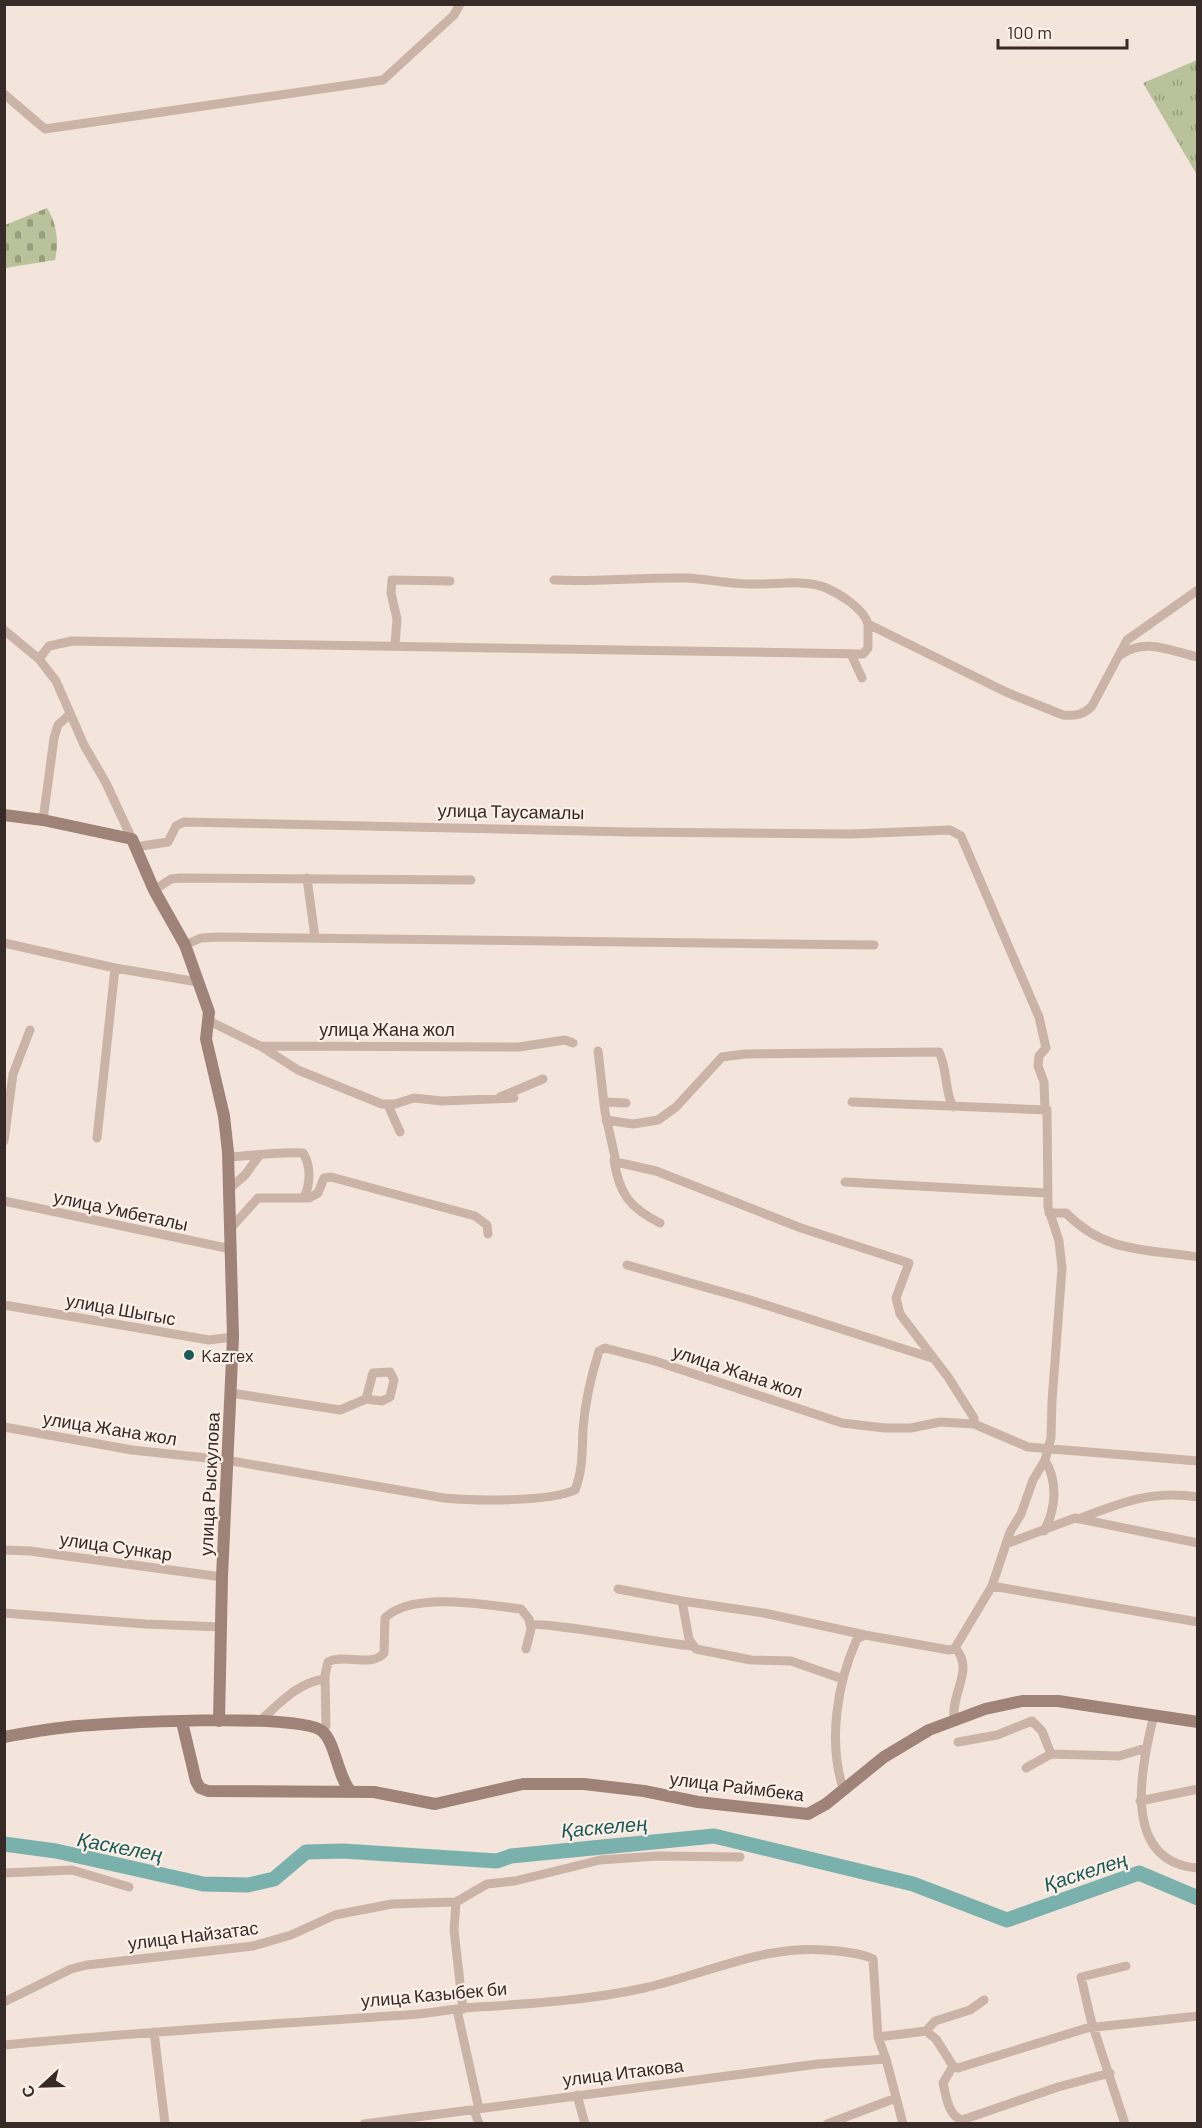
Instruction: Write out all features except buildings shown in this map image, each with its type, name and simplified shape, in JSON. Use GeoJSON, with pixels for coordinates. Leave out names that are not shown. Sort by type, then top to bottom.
{"type":"FeatureCollection","features":[{"type":"Feature","properties":{"kind":"street"},"geometry":{"type":"LineString","coordinates":[[4,94],[45,129],[384,80],[454,15],[460,4]]}},
{"type":"Feature","properties":{"kind":"street"},"geometry":{"type":"LineString","coordinates":[[39,659],[49,646],[59,642],[395,645],[851,654],[866,652],[868,624],[865,615],[824,587],[683,578],[601,582],[554,580]]}},
{"type":"Feature","properties":{"kind":"street"},"geometry":{"type":"LineString","coordinates":[[395,645],[397,618],[391,593],[392,580],[450,581]]}},
{"type":"Feature","properties":{"kind":"street"},"geometry":{"type":"LineString","coordinates":[[868,624],[1005,692],[1064,716],[1085,713],[1092,706],[1126,640],[1197,590]]}},
{"type":"Feature","properties":{"kind":"street"},"geometry":{"type":"LineString","coordinates":[[4,630],[39,659],[56,681],[133,843]]}},
{"type":"Feature","properties":{"kind":"street"},"geometry":{"type":"LineString","coordinates":[[1118,657],[1136,646],[1151,645],[1197,657]]}},
{"type":"Feature","properties":{"kind":"street"},"geometry":{"type":"LineString","coordinates":[[851,654],[862,678]]}},
{"type":"Feature","properties":{"kind":"street"},"geometry":{"type":"LineString","coordinates":[[44,820],[54,738],[58,725],[70,714]]}},
{"type":"Feature","properties":{"kind":"street","name":"улица Таусамалы"},"geometry":{"type":"LineString","coordinates":[[4,815],[44,820],[133,843],[168,842],[176,826],[184,822],[629,832],[898,833],[950,830],[961,836],[1030,994],[1044,1034],[1046,1048],[1040,1056],[1038,1066],[1044,1082],[1045,1110]]}},
{"type":"Feature","properties":{"kind":"street","name":"улица Рыскулова"},"geometry":{"type":"LineString","coordinates":[[133,843],[154,890],[185,945],[209,1012],[206,1039],[224,1116],[228,1157],[233,1337],[226,1460],[219,1721]]}},
{"type":"Feature","properties":{"kind":"street"},"geometry":{"type":"LineString","coordinates":[[154,890],[171,879],[180,878],[471,880]]}},
{"type":"Feature","properties":{"kind":"street"},"geometry":{"type":"LineString","coordinates":[[307,878],[315,938]]}},
{"type":"Feature","properties":{"kind":"street"},"geometry":{"type":"LineString","coordinates":[[185,945],[201,938],[218,937],[874,945]]}},
{"type":"Feature","properties":{"kind":"street"},"geometry":{"type":"LineString","coordinates":[[4,943],[115,968],[198,982]]}},
{"type":"Feature","properties":{"kind":"street"},"geometry":{"type":"LineString","coordinates":[[97,1138],[115,968]]}},
{"type":"Feature","properties":{"kind":"street","name":"улица Жана жол"},"geometry":{"type":"LineString","coordinates":[[207,1020],[260,1046],[519,1047],[565,1040],[573,1043]]}},
{"type":"Feature","properties":{"kind":"street"},"geometry":{"type":"LineString","coordinates":[[4,1141],[13,1074],[30,1030]]}},
{"type":"Feature","properties":{"kind":"street"},"geometry":{"type":"LineString","coordinates":[[260,1046],[298,1070],[392,1107],[414,1098],[442,1101],[514,1098]]}},
{"type":"Feature","properties":{"kind":"street"},"geometry":{"type":"LineString","coordinates":[[598,1051],[606,1120],[617,1180],[637,1211],[660,1223]]}},
{"type":"Feature","properties":{"kind":"street"},"geometry":{"type":"LineString","coordinates":[[606,1120],[633,1124],[658,1120],[676,1107],[722,1057],[745,1054],[939,1052],[944,1062],[947,1091],[954,1107]]}},
{"type":"Feature","properties":{"kind":"street"},"geometry":{"type":"LineString","coordinates":[[496,1100],[543,1079]]}},
{"type":"Feature","properties":{"kind":"street"},"geometry":{"type":"LineString","coordinates":[[604,1102],[626,1103]]}},
{"type":"Feature","properties":{"kind":"street"},"geometry":{"type":"LineString","coordinates":[[618,1589],[764,1613],[949,1650],[955,1648],[992,1586],[1032,1480],[1045,1460],[1051,1438],[1062,1268],[1059,1241],[1049,1213],[1047,1193],[1047,1110],[852,1102]]}},
{"type":"Feature","properties":{"kind":"street"},"geometry":{"type":"LineString","coordinates":[[392,1107],[400,1132]]}},
{"type":"Feature","properties":{"kind":"street"},"geometry":{"type":"LineString","coordinates":[[228,1157],[259,1156],[272,1152],[303,1153],[308,1160],[309,1170],[308,1186],[303,1198]]}},
{"type":"Feature","properties":{"kind":"street"},"geometry":{"type":"LineString","coordinates":[[229,1189],[245,1175],[259,1156]]}},
{"type":"Feature","properties":{"kind":"street"},"geometry":{"type":"LineString","coordinates":[[614,1160],[619,1164],[656,1171],[801,1228],[909,1263],[896,1304],[900,1314],[975,1418],[974,1424],[1028,1447],[1197,1461]]}},
{"type":"Feature","properties":{"kind":"street"},"geometry":{"type":"LineString","coordinates":[[229,1230],[258,1198],[303,1198],[318,1193],[322,1180],[331,1177],[475,1216],[488,1226],[488,1234]]}},
{"type":"Feature","properties":{"kind":"street"},"geometry":{"type":"LineString","coordinates":[[845,1182],[1047,1193]]}},
{"type":"Feature","properties":{"kind":"street","name":"улица Умбеталы"},"geometry":{"type":"LineString","coordinates":[[4,1201],[231,1249]]}},
{"type":"Feature","properties":{"kind":"street"},"geometry":{"type":"LineString","coordinates":[[1049,1213],[1066,1212],[1079,1228],[1101,1240],[1134,1249],[1197,1257]]}},
{"type":"Feature","properties":{"kind":"street"},"geometry":{"type":"LineString","coordinates":[[627,1265],[738,1296],[932,1358]]}},
{"type":"Feature","properties":{"kind":"street","name":"улица Шыгыс"},"geometry":{"type":"LineString","coordinates":[[4,1305],[209,1340],[233,1337]]}},
{"type":"Feature","properties":{"kind":"street","name":"улица Жана жол"},"geometry":{"type":"LineString","coordinates":[[4,1427],[132,1450],[226,1460],[444,1498],[469,1500],[552,1498],[576,1490],[582,1475],[583,1428],[588,1391],[599,1351],[605,1348],[654,1361],[842,1423],[885,1428],[910,1428],[940,1422],[974,1424]]}},
{"type":"Feature","properties":{"kind":"street"},"geometry":{"type":"LineString","coordinates":[[231,1393],[327,1409],[351,1407],[366,1399]]}},
{"type":"Feature","properties":{"kind":"street"},"geometry":{"type":"LineString","coordinates":[[1044,1531],[1054,1505],[1052,1476],[1045,1460]]}},
{"type":"Feature","properties":{"kind":"street"},"geometry":{"type":"LineString","coordinates":[[1006,1544],[1147,1496],[1173,1493],[1197,1497]]}},
{"type":"Feature","properties":{"kind":"street"},"geometry":{"type":"LineString","coordinates":[[1080,1518],[1110,1527],[1197,1543]]}},
{"type":"Feature","properties":{"kind":"street","name":"улица Сункар"},"geometry":{"type":"LineString","coordinates":[[4,1550],[30,1551],[222,1577]]}},
{"type":"Feature","properties":{"kind":"street"},"geometry":{"type":"LineString","coordinates":[[992,1586],[1197,1622]]}},
{"type":"Feature","properties":{"kind":"street"},"geometry":{"type":"LineString","coordinates":[[682,1601],[692,1646]]}},
{"type":"Feature","properties":{"kind":"street"},"geometry":{"type":"LineString","coordinates":[[323,1732],[326,1726],[325,1679],[328,1662],[334,1659],[372,1660],[381,1657],[384,1653],[385,1618],[391,1612],[407,1605],[465,1603],[521,1609],[529,1619],[531,1629],[526,1649]]}},
{"type":"Feature","properties":{"kind":"street"},"geometry":{"type":"LineString","coordinates":[[4,1613],[145,1624],[220,1627]]}},
{"type":"Feature","properties":{"kind":"street"},"geometry":{"type":"LineString","coordinates":[[531,1629],[536,1623],[544,1623],[581,1631],[692,1646],[703,1652],[751,1660],[791,1661],[843,1679]]}},
{"type":"Feature","properties":{"kind":"street"},"geometry":{"type":"LineString","coordinates":[[843,1788],[837,1761],[839,1701],[843,1679],[857,1639],[865,1635]]}},
{"type":"Feature","properties":{"kind":"street"},"geometry":{"type":"LineString","coordinates":[[954,1719],[955,1704],[965,1664],[963,1656],[955,1648]]}},
{"type":"Feature","properties":{"kind":"street"},"geometry":{"type":"LineString","coordinates":[[260,1721],[290,1693],[305,1685],[325,1679]]}},
{"type":"Feature","properties":{"kind":"street","name":"улица Раймбека"},"geometry":{"type":"LineString","coordinates":[[182,1722],[196,1781],[200,1788],[208,1791],[374,1792],[435,1804],[523,1784],[584,1784],[644,1791],[698,1802],[808,1814],[826,1804],[884,1757],[929,1730],[954,1719],[1022,1701],[1049,1701],[1197,1722]]}},
{"type":"Feature","properties":{"kind":"street"},"geometry":{"type":"LineString","coordinates":[[1154,1715],[1146,1748],[1140,1801],[1144,1824],[1155,1846],[1166,1860],[1175,1865],[1197,1868]]}},
{"type":"Feature","properties":{"kind":"street"},"geometry":{"type":"LineString","coordinates":[[4,1737],[67,1727],[182,1722],[260,1721],[314,1726],[323,1732],[343,1783],[351,1792]]}},
{"type":"Feature","properties":{"kind":"street"},"geometry":{"type":"LineString","coordinates":[[958,1742],[997,1735],[1032,1721],[1042,1731],[1051,1754]]}},
{"type":"Feature","properties":{"kind":"street"},"geometry":{"type":"LineString","coordinates":[[1026,1768],[1051,1754],[1119,1755],[1146,1748]]}},
{"type":"Feature","properties":{"kind":"street"},"geometry":{"type":"LineString","coordinates":[[1140,1801],[1197,1790]]}},
{"type":"Feature","properties":{"kind":"street","name":"улица Найзатас"},"geometry":{"type":"LineString","coordinates":[[4,2002],[72,1969],[87,1965],[253,1946],[291,1935],[334,1916],[356,1910],[392,1904],[456,1902],[487,1884],[621,1857],[740,1857]]}},
{"type":"Feature","properties":{"kind":"street"},"geometry":{"type":"LineString","coordinates":[[4,1873],[72,1870],[129,1887]]}},
{"type":"Feature","properties":{"kind":"street"},"geometry":{"type":"LineString","coordinates":[[456,1902],[454,1930],[460,2009],[479,2124]]}},
{"type":"Feature","properties":{"kind":"street","name":"улица Казыбек би"},"geometry":{"type":"LineString","coordinates":[[4,2045],[571,1999],[642,1989],[680,1980],[721,1964],[777,1951],[820,1949],[861,1954],[873,1959],[878,2037]]}},
{"type":"Feature","properties":{"kind":"street"},"geometry":{"type":"LineString","coordinates":[[1125,2124],[1094,2027],[1081,1977],[1126,1966]]}},
{"type":"Feature","properties":{"kind":"street"},"geometry":{"type":"LineString","coordinates":[[903,2124],[878,2037],[926,2031],[935,2021],[969,2010],[984,2000]]}},
{"type":"Feature","properties":{"kind":"street"},"geometry":{"type":"LineString","coordinates":[[926,2031],[936,2039],[953,2066],[958,2068],[1094,2027],[1197,2016]]}},
{"type":"Feature","properties":{"kind":"street"},"geometry":{"type":"LineString","coordinates":[[154,2032],[165,2124]]}},
{"type":"Feature","properties":{"kind":"street","name":"улица Итакова"},"geometry":{"type":"LineString","coordinates":[[364,2124],[807,2065],[886,2059]]}},
{"type":"Feature","properties":{"kind":"street"},"geometry":{"type":"LineString","coordinates":[[953,2066],[943,2083],[955,2117],[962,2120],[1058,2087],[1110,2073]]}},
{"type":"Feature","properties":{"kind":"street"},"geometry":{"type":"LineString","coordinates":[[577,2095],[585,2124]]}},
{"type":"Feature","properties":{"kind":"street"},"geometry":{"type":"LineString","coordinates":[[827,2124],[896,2098]]}},
{"type":"Feature","properties":{"kind":"green space"},"geometry":{"type":"Polygon","coordinates":[[[1197,60],[1197,175],[1143,83],[1197,60]]]}},
{"type":"Feature","properties":{"kind":"green space"},"geometry":{"type":"Polygon","coordinates":[[[47,208],[56,233],[55,260],[5,268],[5,225],[47,208]]]}},
{"type":"Feature","properties":{"kind":"waterway","name":"Қаскелең"},"geometry":{"type":"LineString","coordinates":[[4,1844],[56,1851],[203,1884],[248,1885],[274,1879],[306,1852],[343,1851],[497,1861],[511,1856],[714,1836],[913,1884],[1007,1920],[1139,1873],[1198,1898]]}},
{"type":"Feature","properties":{"kind":"place","name":"Kazrex"},"geometry":{"type":"Point","coordinates":[189,1355]}}]}
